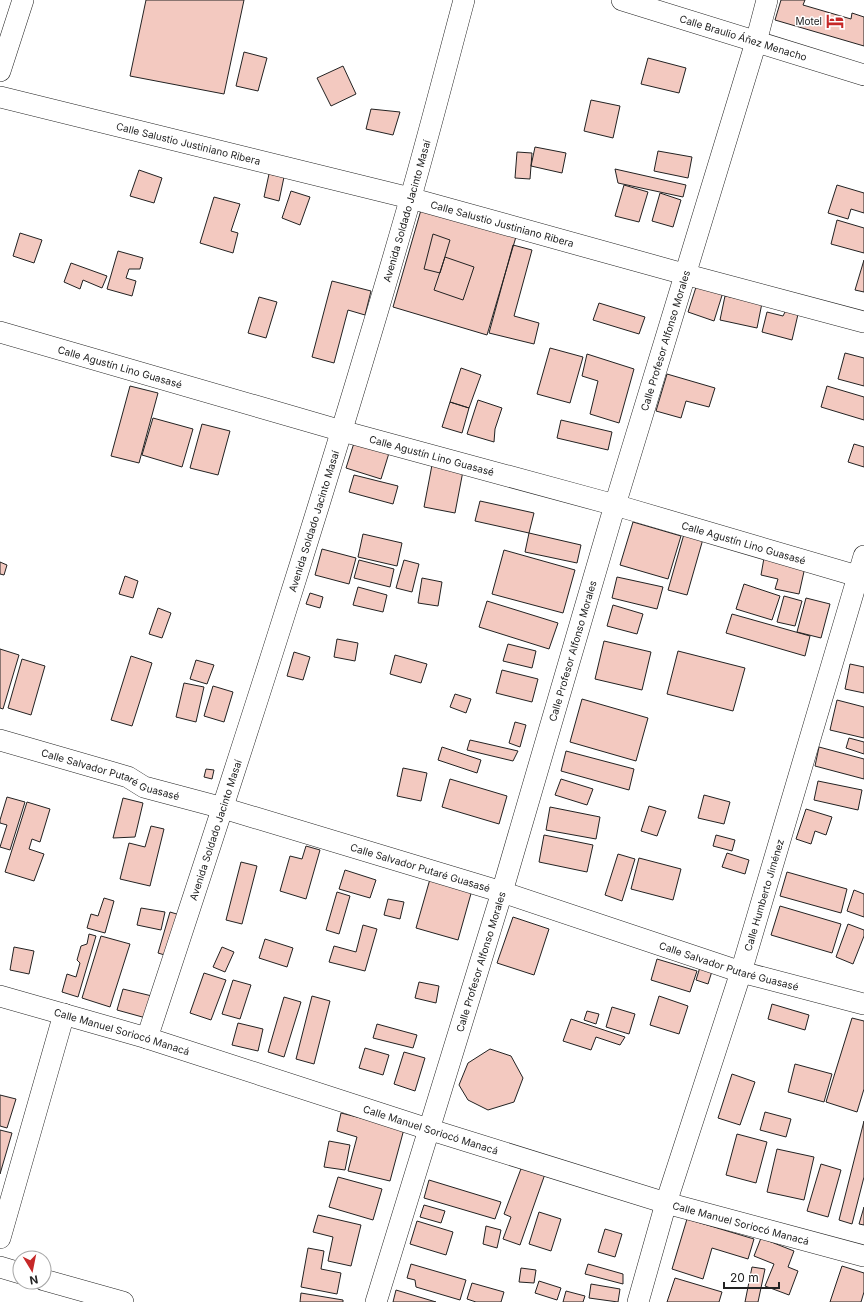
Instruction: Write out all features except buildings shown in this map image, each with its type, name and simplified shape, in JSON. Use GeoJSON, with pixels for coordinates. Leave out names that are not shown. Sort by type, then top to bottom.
{"type":"FeatureCollection","features":[{"type":"Feature","properties":{"kind":"street"},"geometry":{"type":"LineString","coordinates":[[0,71],[23,0]]}},
{"type":"Feature","properties":{"kind":"street","name":"Avenida Soldado Jacinto Masaí"},"geometry":{"type":"LineString","coordinates":[[147,1038],[223,808],[342,431],[410,198],[464,0]]}},
{"type":"Feature","properties":{"kind":"street","name":"Calle Braulio Áñez Menacho"},"geometry":{"type":"LineString","coordinates":[[622,0],[864,75]]}},
{"type":"Feature","properties":{"kind":"street","name":"Calle Profesor Alfonso Morales"},"geometry":{"type":"LineString","coordinates":[[376,1302],[502,892],[614,505],[756,42],[767,0]]}},
{"type":"Feature","properties":{"kind":"street","name":"Calle Salustio Justiniano Ribera"},"geometry":{"type":"LineString","coordinates":[[0,97],[410,198],[864,322]]}},
{"type":"Feature","properties":{"kind":"street","name":"Calle Agustín Lino Guasasé"},"geometry":{"type":"LineString","coordinates":[[0,332],[342,431],[614,505],[861,577]]}},
{"type":"Feature","properties":{"kind":"street","name":"Calle Humberto Jiménez"},"geometry":{"type":"LineString","coordinates":[[638,1302],[666,1203],[741,972],[861,577],[864,556]]}},
{"type":"Feature","properties":{"kind":"street","name":"Calle Salvador Putaré Guasasé"},"geometry":{"type":"LineString","coordinates":[[0,740],[128,777],[144,787],[223,808],[502,892],[741,972],[864,1004]]}},
{"type":"Feature","properties":{"kind":"street","name":"Calle Manuel Soriocó Manacá"},"geometry":{"type":"LineString","coordinates":[[0,996],[147,1038],[428,1129],[666,1203],[864,1256]]}},
{"type":"Feature","properties":{"kind":"street"},"geometry":{"type":"LineString","coordinates":[[0,1238],[64,1014]]}},
{"type":"Feature","properties":{"kind":"street"},"geometry":{"type":"LineString","coordinates":[[0,1267],[12,1271]]}},
{"type":"Feature","properties":{"kind":"street"},"geometry":{"type":"LineString","coordinates":[[52,1282],[123,1302]]}},
{"type":"Feature","properties":{"kind":"place","name":"Motel"},"geometry":{"type":"Point","coordinates":[835,21]}}]}
